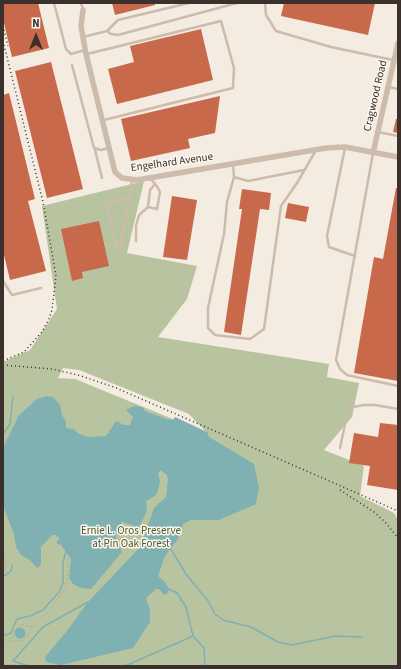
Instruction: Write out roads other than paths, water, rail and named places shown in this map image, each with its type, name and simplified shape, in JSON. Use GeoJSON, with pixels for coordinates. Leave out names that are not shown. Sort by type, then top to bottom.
{"type":"FeatureCollection","features":[{"type":"Feature","properties":{"kind":"street","name":"Engelhard Avenue"},"geometry":{"type":"LineString","coordinates":[[83,10],[81,26],[83,38],[102,121],[115,172],[122,178],[132,180],[149,178],[316,150],[345,147],[398,157]]}},
{"type":"Feature","properties":{"kind":"street","name":"Cragwood Road"},"geometry":{"type":"LineString","coordinates":[[373,153],[398,43]]}},
{"type":"Feature","properties":{"kind":"lane"},"geometry":{"type":"LineString","coordinates":[[54,3],[66,49],[71,54],[86,52],[222,21],[234,68],[233,88],[102,121]]}},
{"type":"Feature","properties":{"kind":"lane"},"geometry":{"type":"LineString","coordinates":[[81,3],[83,10]]}},
{"type":"Feature","properties":{"kind":"lane"},"geometry":{"type":"LineString","coordinates":[[83,38],[107,31],[118,20],[189,3]]}},
{"type":"Feature","properties":{"kind":"lane"},"geometry":{"type":"LineString","coordinates":[[107,31],[111,34],[118,35],[237,3]]}},
{"type":"Feature","properties":{"kind":"lane"},"geometry":{"type":"LineString","coordinates":[[265,3],[266,15],[276,31],[331,47],[394,60]]}},
{"type":"Feature","properties":{"kind":"lane"},"geometry":{"type":"LineString","coordinates":[[72,65],[102,178]]}},
{"type":"Feature","properties":{"kind":"lane"},"geometry":{"type":"LineString","coordinates":[[388,87],[398,90]]}},
{"type":"Feature","properties":{"kind":"lane"},"geometry":{"type":"LineString","coordinates":[[378,132],[398,136]]}},
{"type":"Feature","properties":{"kind":"lane"},"geometry":{"type":"LineString","coordinates":[[345,147],[326,236],[329,247],[355,256]]}},
{"type":"Feature","properties":{"kind":"lane"},"geometry":{"type":"LineString","coordinates":[[95,149],[101,150],[109,148]]}},
{"type":"Feature","properties":{"kind":"lane"},"geometry":{"type":"LineString","coordinates":[[233,164],[234,177],[227,202],[224,234],[208,308],[208,328],[215,335],[250,340],[264,328],[281,206],[316,150]]}},
{"type":"Feature","properties":{"kind":"lane"},"geometry":{"type":"LineString","coordinates":[[373,153],[336,360],[340,369],[347,375],[398,386]]}},
{"type":"Feature","properties":{"kind":"lane"},"geometry":{"type":"LineString","coordinates":[[234,177],[248,181],[304,170]]}},
{"type":"Feature","properties":{"kind":"lane"},"geometry":{"type":"LineString","coordinates":[[148,207],[158,209],[160,192],[149,178]]}},
{"type":"Feature","properties":{"kind":"lane"},"geometry":{"type":"LineString","coordinates":[[129,198],[106,204],[118,251],[120,249],[129,198],[132,180]]}},
{"type":"Feature","properties":{"kind":"lane"},"geometry":{"type":"LineString","coordinates":[[136,241],[136,226],[140,214],[148,207],[150,190],[155,184]]}},
{"type":"Feature","properties":{"kind":"lane"},"geometry":{"type":"LineString","coordinates":[[3,281],[12,295],[41,288]]}},
{"type":"Feature","properties":{"kind":"lane"},"geometry":{"type":"LineString","coordinates":[[340,448],[347,415],[353,407],[364,404],[398,409]]}},
{"type":"Feature","properties":{"kind":"water"},"geometry":{"type":"Polygon","coordinates":[[[47,396],[53,397],[60,405],[62,415],[66,422],[66,428],[74,429],[79,434],[89,437],[106,436],[116,421],[124,425],[130,425],[133,417],[126,410],[134,406],[142,407],[145,411],[166,419],[173,420],[175,417],[207,432],[209,437],[254,464],[259,488],[256,504],[219,520],[191,520],[183,524],[178,539],[165,556],[158,576],[165,582],[169,589],[168,593],[164,595],[159,589],[156,589],[146,598],[150,611],[150,622],[133,648],[61,665],[46,662],[45,657],[67,631],[88,602],[141,546],[154,508],[166,497],[168,480],[167,475],[160,470],[158,474],[160,481],[158,491],[155,496],[146,501],[147,511],[139,527],[122,522],[117,529],[116,538],[122,552],[91,589],[81,588],[73,584],[69,578],[71,559],[61,545],[57,544],[57,541],[60,539],[56,535],[52,535],[41,547],[41,564],[38,568],[35,566],[31,561],[21,555],[16,547],[14,534],[4,508],[3,448],[19,415],[37,399],[47,396]]]}},
{"type":"Feature","properties":{"kind":"water"},"geometry":{"type":"Polygon","coordinates":[[[20,627],[24,629],[26,633],[24,637],[20,639],[16,637],[14,633],[16,629],[20,627]]]}},
{"type":"Feature","properties":{"kind":"waterway"},"geometry":{"type":"LineString","coordinates":[[3,434],[10,424],[13,396]]}},
{"type":"Feature","properties":{"kind":"waterway"},"geometry":{"type":"LineString","coordinates":[[170,548],[186,574],[208,601],[215,614],[223,620],[251,627],[278,642],[292,645],[335,636],[362,637]]}},
{"type":"Feature","properties":{"kind":"waterway"},"geometry":{"type":"LineString","coordinates":[[3,636],[11,633],[17,619],[30,616],[43,610],[59,592],[63,583],[63,563],[66,551]]}},
{"type":"Feature","properties":{"kind":"waterway"},"geometry":{"type":"LineString","coordinates":[[3,577],[11,571],[12,565]]}},
{"type":"Feature","properties":{"kind":"waterway"},"geometry":{"type":"LineString","coordinates":[[169,589],[177,593],[186,607],[193,636],[204,648],[205,666]]}},
{"type":"Feature","properties":{"kind":"waterway"},"geometry":{"type":"LineString","coordinates":[[13,661],[43,627],[88,602]]}},
{"type":"Feature","properties":{"kind":"waterway"},"geometry":{"type":"LineString","coordinates":[[125,666],[193,636]]}},
{"type":"Feature","properties":{"kind":"waterway"},"geometry":{"type":"LineString","coordinates":[[13,661],[29,666]]}},
{"type":"Feature","properties":{"kind":"railway"},"geometry":{"type":"LineString","coordinates":[[3,26],[8,46]]}},
{"type":"Feature","properties":{"kind":"railway"},"geometry":{"type":"LineString","coordinates":[[3,41],[43,202],[56,276],[52,310],[42,332],[24,352],[3,361]]}},
{"type":"Feature","properties":{"kind":"railway"},"geometry":{"type":"LineString","coordinates":[[3,365],[52,369],[78,375],[114,387],[398,511]]}},
{"type":"Feature","properties":{"kind":"railway"},"geometry":{"type":"LineString","coordinates":[[340,490],[374,512],[385,522],[398,538]]}},
{"type":"Feature","properties":{"kind":"park label","name":"Ernie L. Oros Preserve at Pin Oak Forest"},"geometry":{"type":"Point","coordinates":[131,538]}}]}
